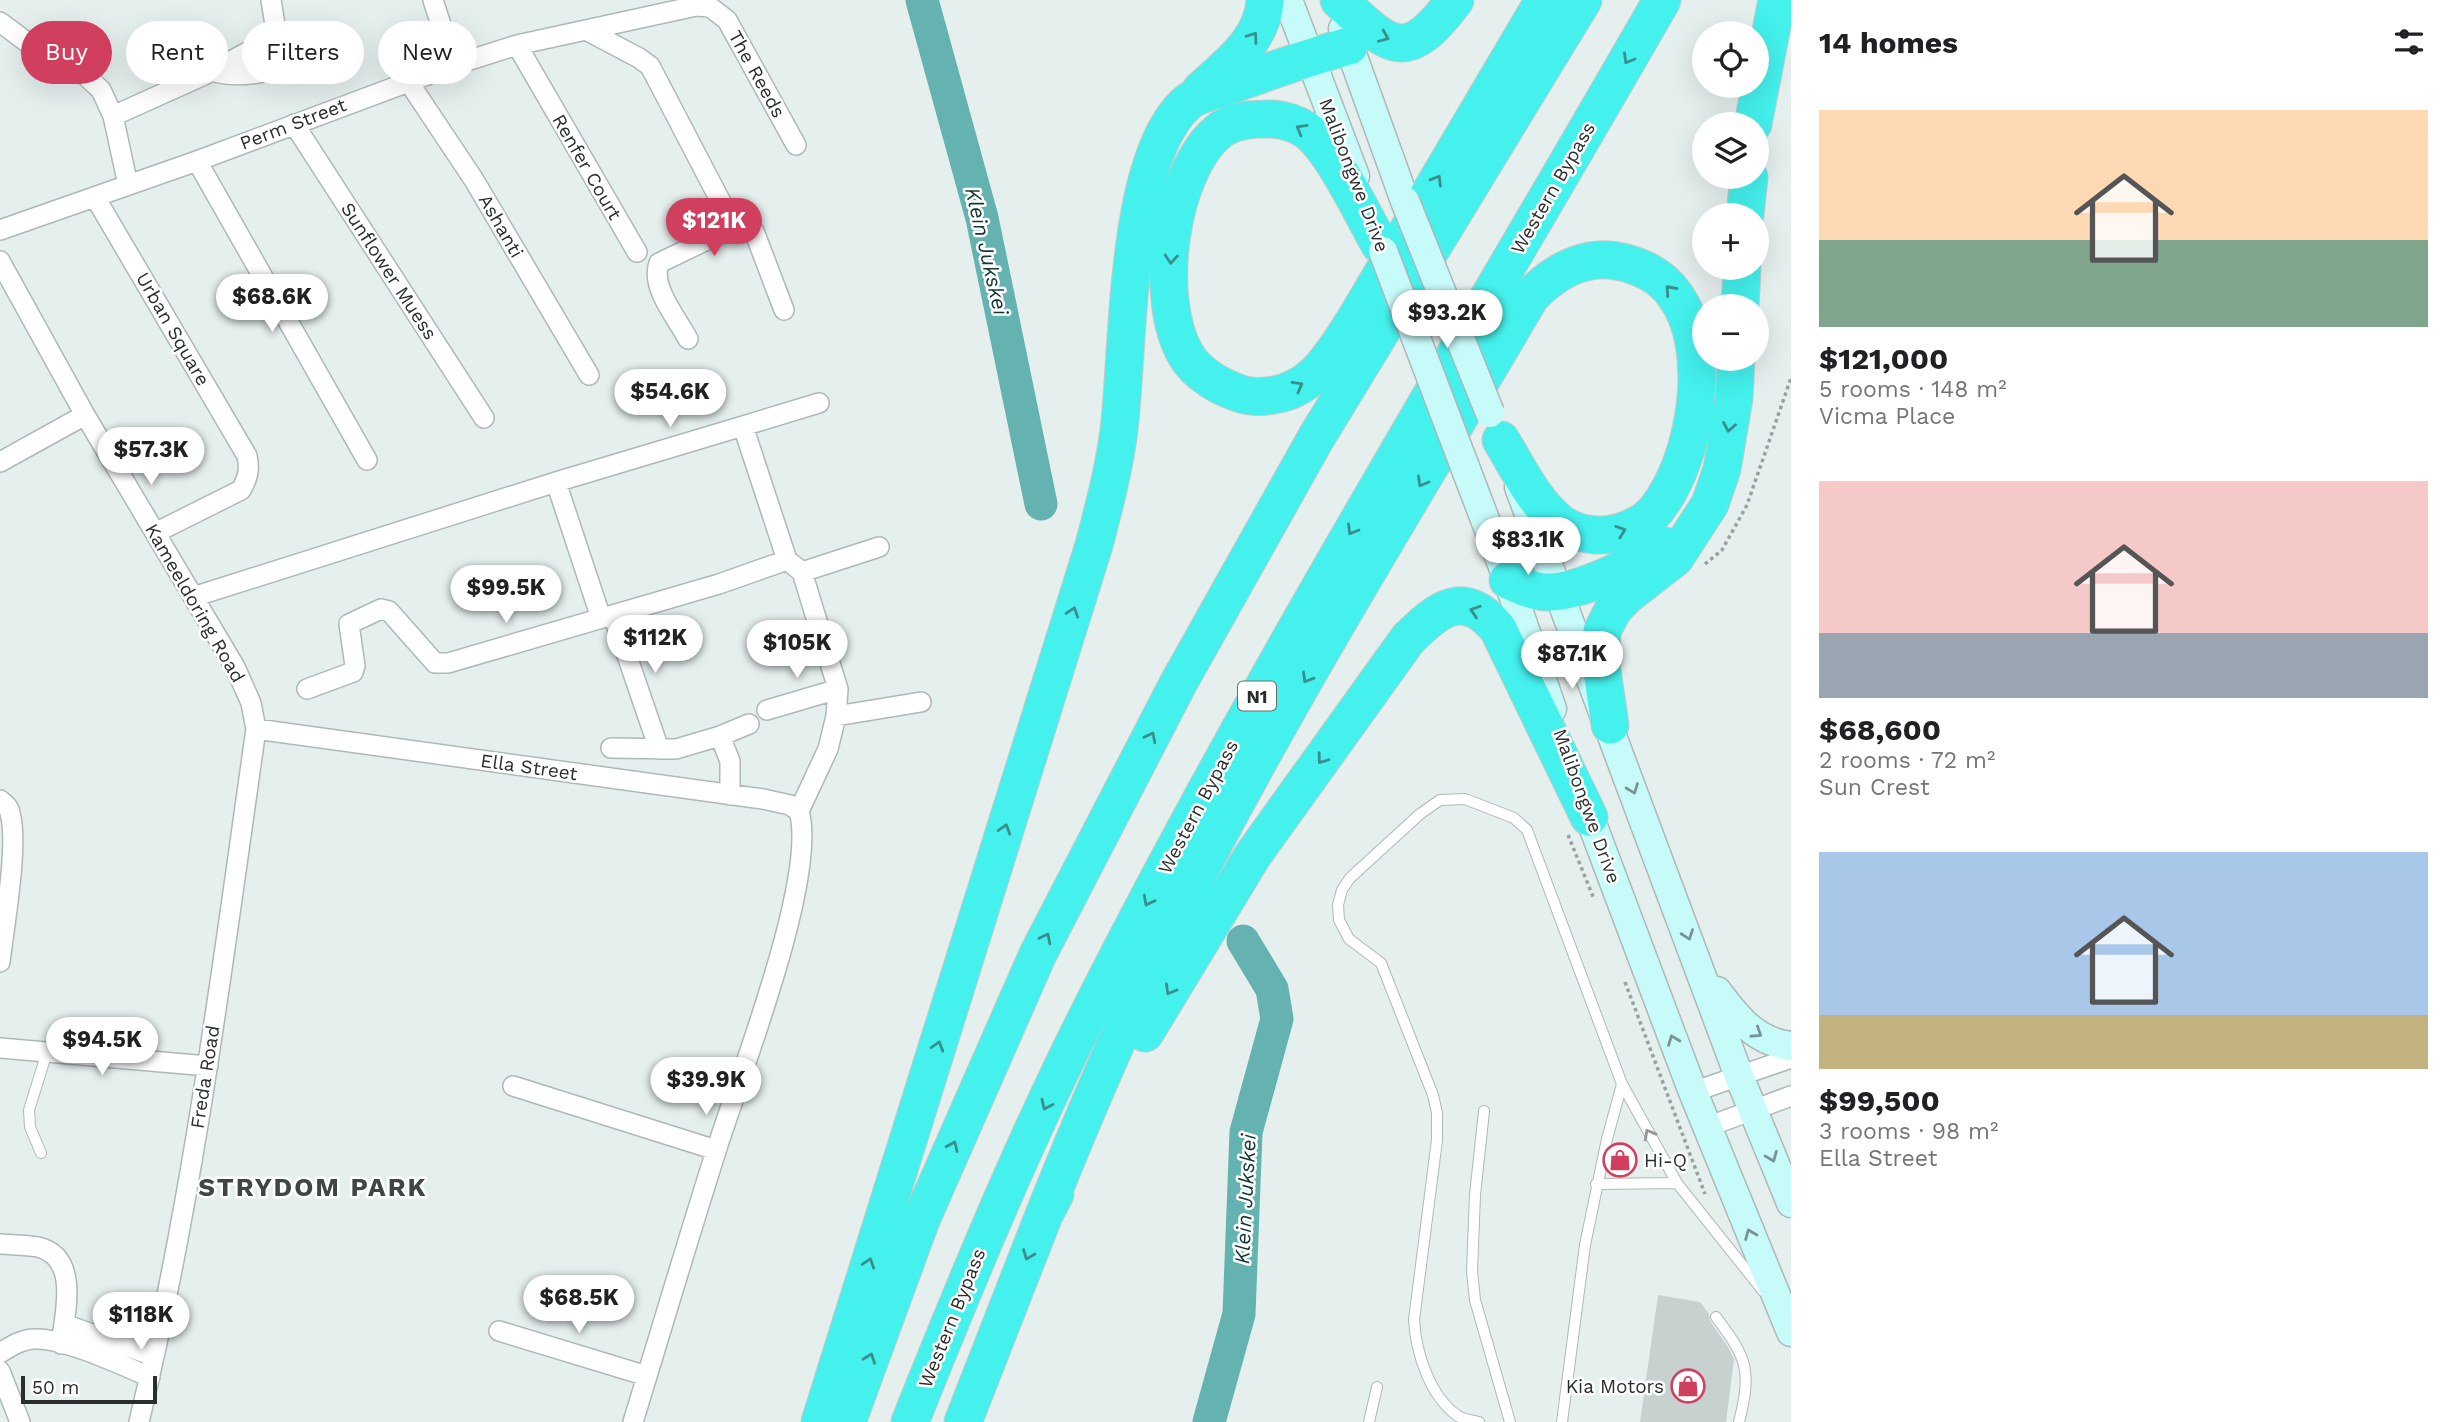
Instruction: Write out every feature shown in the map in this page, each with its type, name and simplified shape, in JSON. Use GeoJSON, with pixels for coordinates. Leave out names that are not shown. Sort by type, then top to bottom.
{"type":"FeatureCollection","features":[{"type":"Feature","properties":{"kind":"highway"},"geometry":{"type":"LineString","coordinates":[[820,1422],[1111,484],[1119,428],[1140,208],[1150,168],[1166,131],[1190,100],[1258,31],[1265,16],[1265,0]]}},
{"type":"Feature","properties":{"kind":"highway"},"geometry":{"type":"LineString","coordinates":[[1339,0],[1375,34],[1405,44],[1417,40],[1437,24],[1455,0]]}},
{"type":"Feature","properties":{"kind":"highway"},"geometry":{"type":"LineString","coordinates":[[1381,248],[1327,154],[1304,129],[1275,118],[1244,119],[1221,129],[1199,152],[1185,181],[1174,226],[1169,293],[1173,321],[1186,355],[1215,382],[1250,397],[1281,395],[1301,387],[1321,371],[1355,320],[1544,0]]}},
{"type":"Feature","properties":{"kind":"highway"},"geometry":{"type":"LineString","coordinates":[[847,1422],[920,1220],[1038,954],[1179,682],[1310,450],[1583,0]]}},
{"type":"Feature","properties":{"kind":"highway","name":"Western Bypass"},"geometry":{"type":"LineString","coordinates":[[910,1422],[971,1268],[1110,972],[1254,701],[1662,0]]}},
{"type":"Feature","properties":{"kind":"highway"},"geometry":{"type":"LineString","coordinates":[[1755,112],[1777,0]]}},
{"type":"Feature","properties":{"kind":"highway"},"geometry":{"type":"LineString","coordinates":[[1190,100],[1310,57],[1349,46]]}},
{"type":"Feature","properties":{"kind":"highway"},"geometry":{"type":"LineString","coordinates":[[963,1422],[1092,1093],[1172,924],[1278,727],[1531,296],[1557,272],[1578,263],[1599,260],[1635,266],[1665,284],[1682,305],[1696,365],[1690,436],[1681,465],[1654,512],[1635,526],[1612,535],[1590,535],[1572,530],[1546,509],[1495,427]]}},
{"type":"Feature","properties":{"kind":"highway"},"geometry":{"type":"LineString","coordinates":[[1609,725],[1601,664],[1602,631],[1613,610],[1626,596],[1675,558],[1710,504],[1722,469],[1734,398],[1735,371]]}},
{"type":"Feature","properties":{"kind":"highway"},"geometry":{"type":"LineString","coordinates":[[1508,580],[1533,590],[1547,592],[1573,588],[1638,562],[1693,529]]}},
{"type":"Feature","properties":{"kind":"highway"},"geometry":{"type":"LineString","coordinates":[[1044,1215],[1180,971],[1253,855],[1408,639],[1431,616],[1445,607],[1473,608],[1485,613],[1498,629],[1578,823]]}},
{"type":"Feature","properties":{"kind":"main road","name":"Malibongwe Drive"},"geometry":{"type":"LineString","coordinates":[[1288,0],[1508,580],[1578,823],[1693,1092],[1788,1326]]}},
{"type":"Feature","properties":{"kind":"main road","name":"Malibongwe Drive"},"geometry":{"type":"LineString","coordinates":[[1333,0],[1405,201],[1560,590],[1739,1076],[1791,1203]]}},
{"type":"Feature","properties":{"kind":"main road"},"geometry":{"type":"LineString","coordinates":[[1700,969],[1734,1014],[1755,1035],[1780,1045],[1791,1046]]}},
{"type":"Feature","properties":{"kind":"street"},"geometry":{"type":"LineString","coordinates":[[228,63],[271,39],[276,31],[271,0]]}},
{"type":"Feature","properties":{"kind":"street"},"geometry":{"type":"LineString","coordinates":[[433,0],[440,21]]}},
{"type":"Feature","properties":{"kind":"street","name":"The Reeds"},"geometry":{"type":"LineString","coordinates":[[589,31],[696,6],[710,7],[727,20],[796,145]]}},
{"type":"Feature","properties":{"kind":"street"},"geometry":{"type":"LineString","coordinates":[[0,22],[44,55],[86,76],[101,90],[113,116],[128,185]]}},
{"type":"Feature","properties":{"kind":"street"},"geometry":{"type":"LineString","coordinates":[[589,31],[650,66],[734,227]]}},
{"type":"Feature","properties":{"kind":"street","name":"Perm Street"},"geometry":{"type":"LineString","coordinates":[[477,58],[517,45],[589,31]]}},
{"type":"Feature","properties":{"kind":"street","name":"Renfer Court"},"geometry":{"type":"LineString","coordinates":[[517,45],[637,252]]}},
{"type":"Feature","properties":{"kind":"street"},"geometry":{"type":"LineString","coordinates":[[113,116],[184,84]]}},
{"type":"Feature","properties":{"kind":"street","name":"Perm Street"},"geometry":{"type":"LineString","coordinates":[[0,230],[197,161],[400,84]]}},
{"type":"Feature","properties":{"kind":"street","name":"Ashanti"},"geometry":{"type":"LineString","coordinates":[[410,84],[474,180],[589,375]]}},
{"type":"Feature","properties":{"kind":"street","name":"Sunflower Muess"},"geometry":{"type":"LineString","coordinates":[[294,124],[484,418]]}},
{"type":"Feature","properties":{"kind":"street"},"geometry":{"type":"LineString","coordinates":[[197,161],[367,460]]}},
{"type":"Feature","properties":{"kind":"street","name":"Urban Square"},"geometry":{"type":"LineString","coordinates":[[95,197],[247,456],[249,465],[246,480],[241,489],[232,496],[155,533]]}},
{"type":"Feature","properties":{"kind":"street"},"geometry":{"type":"LineString","coordinates":[[688,339],[656,279],[659,263],[734,227],[741,226],[754,231],[784,310]]}},
{"type":"Feature","properties":{"kind":"street","name":"Kameeldoring Road"},"geometry":{"type":"LineString","coordinates":[[0,261],[85,415],[235,667],[251,703],[256,729]]}},
{"type":"Feature","properties":{"kind":"street"},"geometry":{"type":"LineString","coordinates":[[193,597],[556,482],[820,403]]}},
{"type":"Feature","properties":{"kind":"street"},"geometry":{"type":"LineString","coordinates":[[0,462],[85,415]]}},
{"type":"Feature","properties":{"kind":"street"},"geometry":{"type":"LineString","coordinates":[[633,1422],[772,978],[796,885],[803,845],[803,825],[799,811],[828,749],[836,716],[838,689],[743,426]]}},
{"type":"Feature","properties":{"kind":"street"},"geometry":{"type":"LineString","coordinates":[[556,482],[659,749]]}},
{"type":"Feature","properties":{"kind":"street"},"geometry":{"type":"LineString","coordinates":[[307,689],[353,672],[355,666],[349,624],[381,609],[389,611],[435,663],[440,664],[719,584],[879,547]]}},
{"type":"Feature","properties":{"kind":"street"},"geometry":{"type":"LineString","coordinates":[[767,710],[838,689]]}},
{"type":"Feature","properties":{"kind":"street"},"geometry":{"type":"LineString","coordinates":[[836,716],[920,702]]}},
{"type":"Feature","properties":{"kind":"street"},"geometry":{"type":"LineString","coordinates":[[611,748],[676,749],[749,724]]}},
{"type":"Feature","properties":{"kind":"street","name":"Ella Street"},"geometry":{"type":"LineString","coordinates":[[256,729],[730,795],[790,805],[799,811]]}},
{"type":"Feature","properties":{"kind":"street","name":"Freda Road"},"geometry":{"type":"LineString","coordinates":[[139,1422],[150,1377],[208,1066],[256,729]]}},
{"type":"Feature","properties":{"kind":"street"},"geometry":{"type":"LineString","coordinates":[[720,736],[730,761],[730,795]]}},
{"type":"Feature","properties":{"kind":"street"},"geometry":{"type":"LineString","coordinates":[[0,800],[10,809],[12,821],[11,861],[0,962]]}},
{"type":"Feature","properties":{"kind":"street"},"geometry":{"type":"LineString","coordinates":[[0,1048],[208,1066]]}},
{"type":"Feature","properties":{"kind":"street"},"geometry":{"type":"LineString","coordinates":[[1693,1092],[1791,1058]]}},
{"type":"Feature","properties":{"kind":"street"},"geometry":{"type":"LineString","coordinates":[[513,1086],[716,1150]]}},
{"type":"Feature","properties":{"kind":"street"},"geometry":{"type":"LineString","coordinates":[[1707,1127],[1791,1096]]}},
{"type":"Feature","properties":{"kind":"street"},"geometry":{"type":"LineString","coordinates":[[0,1244],[38,1247],[55,1255],[62,1263],[66,1278],[62,1334]]}},
{"type":"Feature","properties":{"kind":"street"},"geometry":{"type":"LineString","coordinates":[[499,1331],[647,1377]]}},
{"type":"Feature","properties":{"kind":"street"},"geometry":{"type":"LineString","coordinates":[[62,1334],[150,1377]]}},
{"type":"Feature","properties":{"kind":"street"},"geometry":{"type":"LineString","coordinates":[[0,1353],[16,1343],[62,1334],[154,1356]]}},
{"type":"Feature","properties":{"kind":"street"},"geometry":{"type":"LineString","coordinates":[[0,1371],[20,1422]]}},
{"type":"Feature","properties":{"kind":"lane"},"geometry":{"type":"LineString","coordinates":[[1479,1422],[1460,1420],[1444,1404],[1415,1341],[1414,1320],[1437,1140],[1437,1112],[1433,1095],[1381,963],[1349,939],[1339,919],[1338,905],[1342,890],[1350,878],[1420,814],[1440,800],[1465,799],[1514,818],[1527,830],[1622,1084],[1677,1183],[1788,1326]]}},
{"type":"Feature","properties":{"kind":"lane"},"geometry":{"type":"LineString","coordinates":[[41,1153],[30,1127],[29,1110],[47,1052]]}},
{"type":"Feature","properties":{"kind":"lane"},"geometry":{"type":"LineString","coordinates":[[1562,1422],[1585,1244],[1596,1184],[1622,1084]]}},
{"type":"Feature","properties":{"kind":"lane"},"geometry":{"type":"LineString","coordinates":[[1484,1111],[1475,1195],[1472,1271],[1475,1300],[1510,1422]]}},
{"type":"Feature","properties":{"kind":"lane"},"geometry":{"type":"LineString","coordinates":[[1596,1184],[1677,1183]]}},
{"type":"Feature","properties":{"kind":"lane"},"geometry":{"type":"LineString","coordinates":[[1716,1317],[1740,1349],[1746,1376],[1739,1422]]}},
{"type":"Feature","properties":{"kind":"lane"},"geometry":{"type":"LineString","coordinates":[[1369,1422],[1377,1387]]}},
{"type":"Feature","properties":{"kind":"path"},"geometry":{"type":"LineString","coordinates":[[1578,823],[1595,902]]}},
{"type":"Feature","properties":{"kind":"path"},"geometry":{"type":"LineString","coordinates":[[1624,979],[1707,1199]]}},
{"type":"Feature","properties":{"kind":"building","name":"Kia Motors"},"geometry":{"type":"Polygon","coordinates":[[[1658,1295],[1700,1302],[1728,1347],[1734,1359],[1726,1422],[1640,1422],[1658,1295]]]}},
{"type":"Feature","properties":{"kind":"waterway","name":"Klein Jukskei"},"geometry":{"type":"LineString","coordinates":[[922,0],[982,218],[1041,504]]}},
{"type":"Feature","properties":{"kind":"waterway","name":"Klein Jukskei"},"geometry":{"type":"LineString","coordinates":[[1209,1422],[1239,1314],[1246,1132],[1277,1019],[1272,989],[1243,941]]}},
{"type":"Feature","properties":{"kind":"place","name":"Hi-Q"},"geometry":{"type":"Point","coordinates":[1620,1160]}},
{"type":"Feature","properties":{"kind":"place","name":"Kia Motors"},"geometry":{"type":"Point","coordinates":[1688,1386]}},
{"type":"Feature","properties":{"kind":"district","name":"STRYDOM PARK"},"geometry":{"type":"Point","coordinates":[313,1187]}}]}
